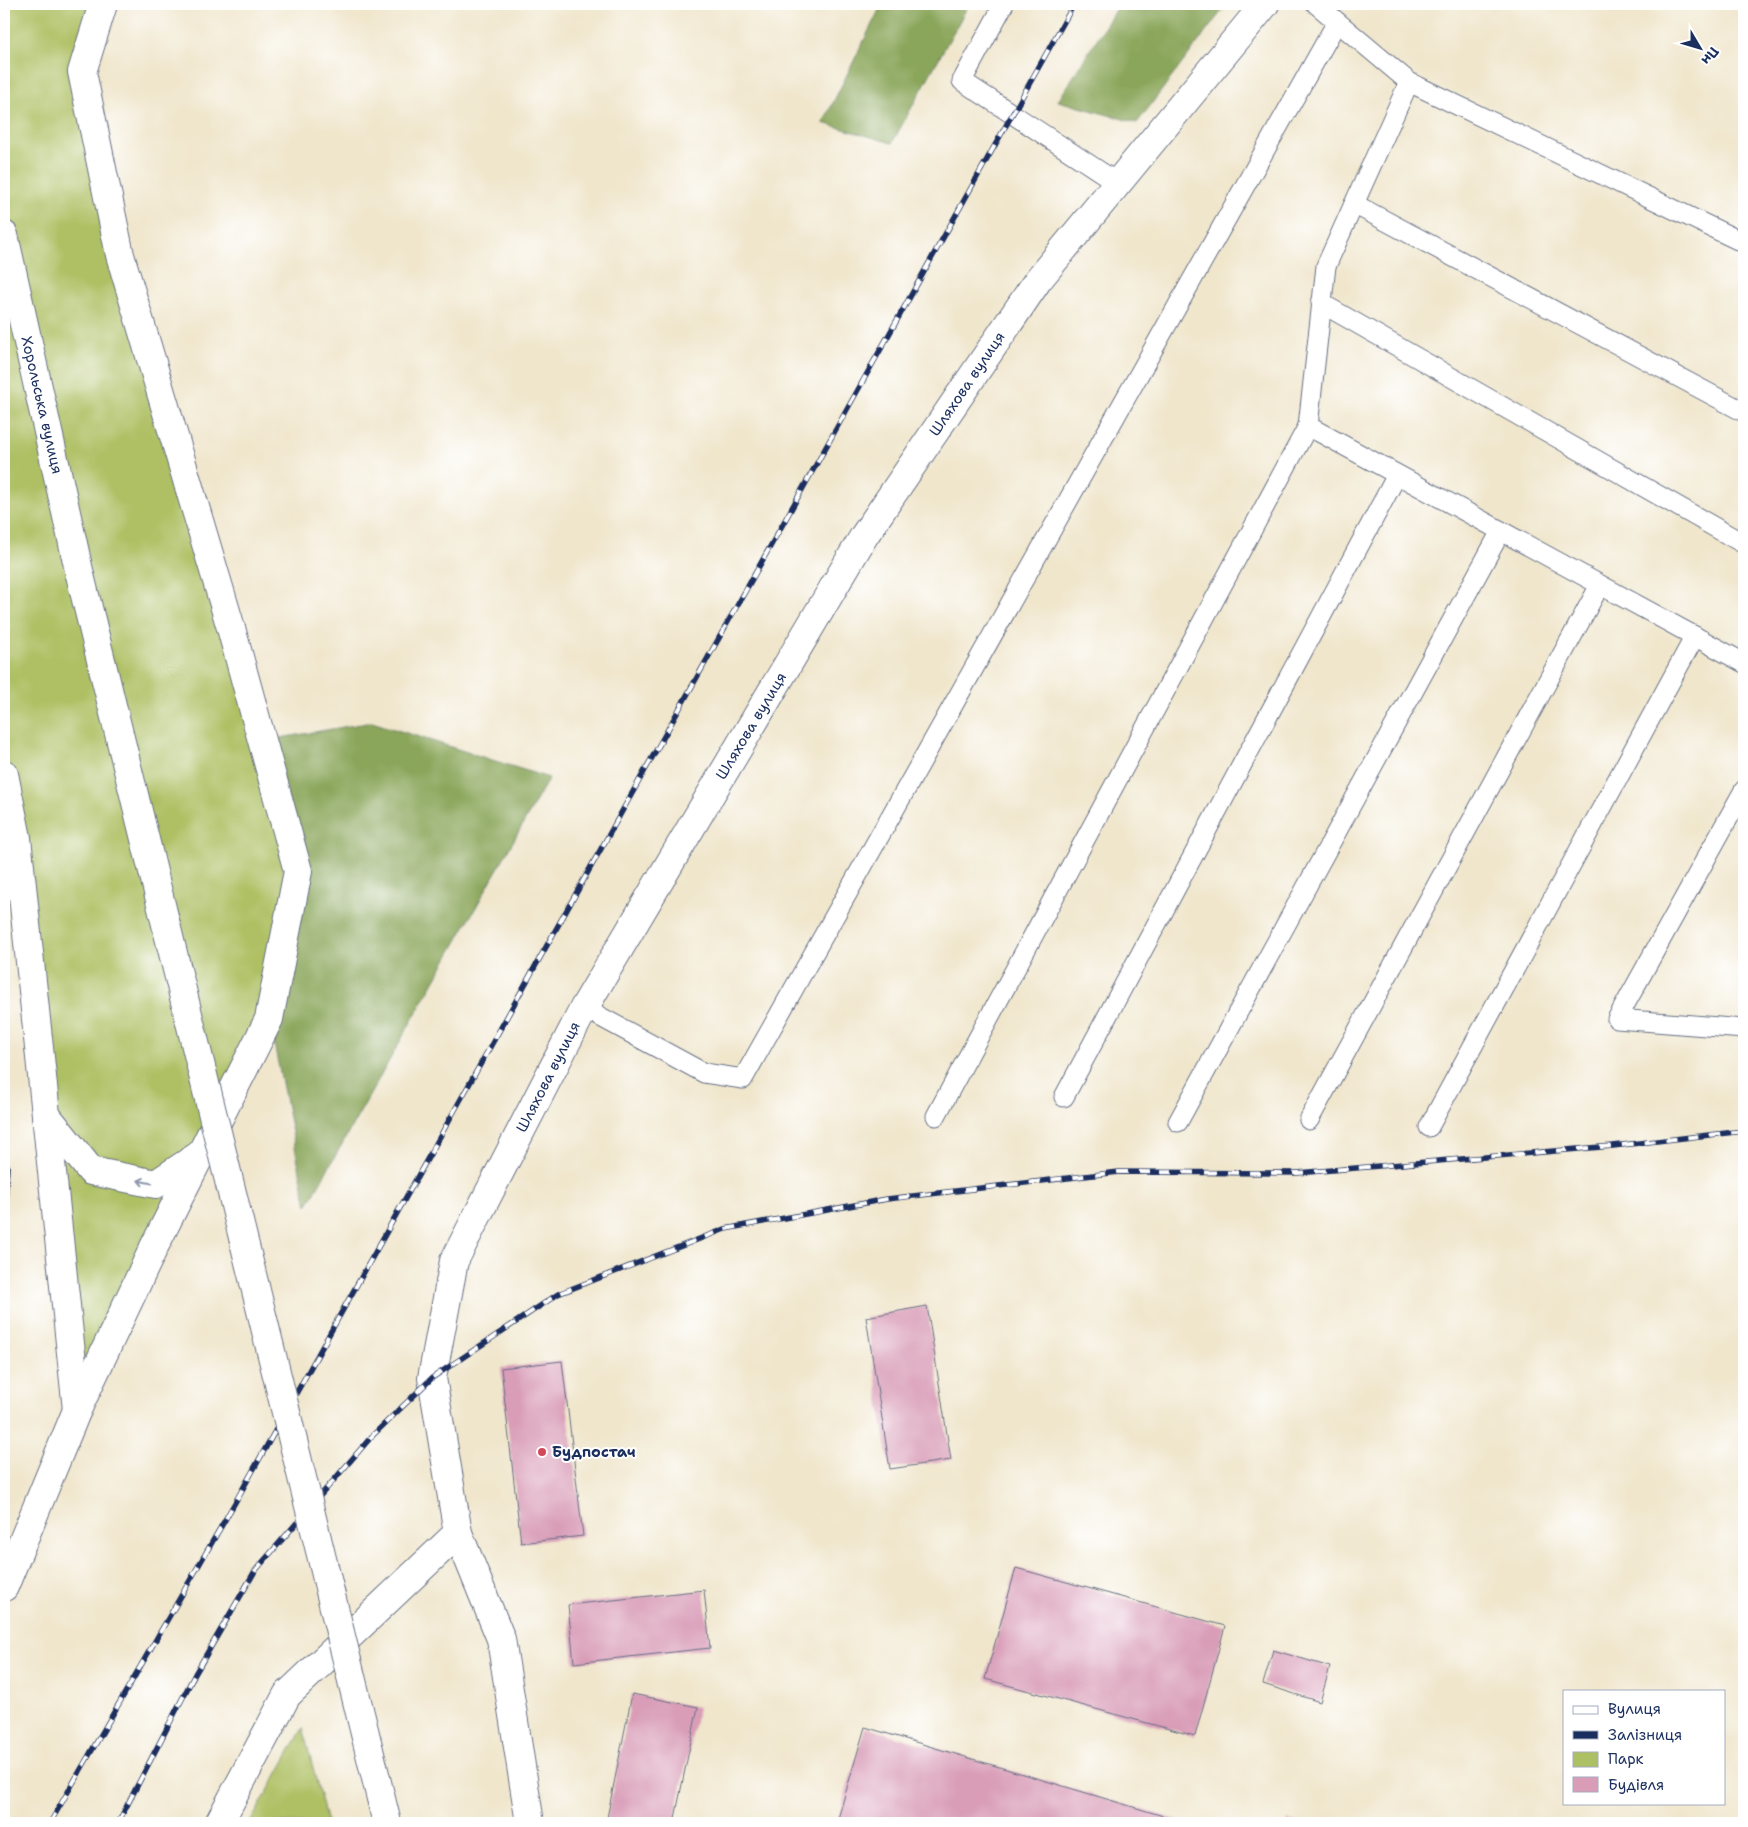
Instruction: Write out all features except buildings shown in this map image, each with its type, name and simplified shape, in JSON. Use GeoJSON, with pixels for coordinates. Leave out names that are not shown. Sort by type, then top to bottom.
{"type":"FeatureCollection","features":[{"type":"Feature","properties":{"kind":"street"},"geometry":{"type":"LineString","coordinates":[[4,1586],[77,1410],[155,1245],[270,1020],[298,871],[231,628],[120,254],[82,72],[103,4]]}},
{"type":"Feature","properties":{"kind":"street","name":"Шляхова вулиця"},"geometry":{"type":"LineString","coordinates":[[530,1823],[501,1640],[458,1533],[432,1378],[454,1260],[584,1008],[864,536],[1038,280],[1116,182],[1264,4]]}},
{"type":"Feature","properties":{"kind":"street","name":"Хорольська вулиця"},"geometry":{"type":"LineString","coordinates":[[4,235],[80,574],[387,1823]]}},
{"type":"Feature","properties":{"kind":"street"},"geometry":{"type":"LineString","coordinates":[[4,774],[17,838],[77,1410]]}},
{"type":"Feature","properties":{"kind":"street"},"geometry":{"type":"LineString","coordinates":[[46,1115],[91,1171],[156,1184],[201,1154]]}},
{"type":"Feature","properties":{"kind":"street"},"geometry":{"type":"LineString","coordinates":[[219,1823],[286,1695],[458,1533]]}},
{"type":"Feature","properties":{"kind":"lane"},"geometry":{"type":"LineString","coordinates":[[1004,4],[962,81],[1116,182]]}},
{"type":"Feature","properties":{"kind":"lane"},"geometry":{"type":"LineString","coordinates":[[1316,4],[1409,82],[1744,243]]}},
{"type":"Feature","properties":{"kind":"lane"},"geometry":{"type":"LineString","coordinates":[[584,1008],[704,1074],[743,1079],[1337,22]]}},
{"type":"Feature","properties":{"kind":"lane"},"geometry":{"type":"LineString","coordinates":[[936,1116],[1308,426],[1326,266],[1409,82]]}},
{"type":"Feature","properties":{"kind":"lane"},"geometry":{"type":"LineString","coordinates":[[1354,204],[1744,412]]}},
{"type":"Feature","properties":{"kind":"lane"},"geometry":{"type":"LineString","coordinates":[[1321,303],[1744,544]]}},
{"type":"Feature","properties":{"kind":"lane"},"geometry":{"type":"LineString","coordinates":[[1308,426],[1744,663]]}},
{"type":"Feature","properties":{"kind":"lane"},"geometry":{"type":"LineString","coordinates":[[1064,1097],[1397,474]]}},
{"type":"Feature","properties":{"kind":"lane"},"geometry":{"type":"LineString","coordinates":[[1178,1122],[1501,530]]}},
{"type":"Feature","properties":{"kind":"lane"},"geometry":{"type":"LineString","coordinates":[[1309,1120],[1600,585]]}},
{"type":"Feature","properties":{"kind":"lane"},"geometry":{"type":"LineString","coordinates":[[1429,1127],[1696,636]]}},
{"type":"Feature","properties":{"kind":"lane"},"geometry":{"type":"LineString","coordinates":[[1744,790],[1617,1019],[1744,1028]]}},
{"type":"Feature","properties":{"kind":"green space"},"geometry":{"type":"Polygon","coordinates":[[[4,4],[103,4],[82,72],[298,871],[269,1019],[77,1410],[4,774],[4,4]]]}},
{"type":"Feature","properties":{"kind":"green space"},"geometry":{"type":"Polygon","coordinates":[[[882,4],[969,4],[892,143],[823,123],[882,4]]]}},
{"type":"Feature","properties":{"kind":"green space"},"geometry":{"type":"Polygon","coordinates":[[[1119,4],[1227,4],[1137,123],[1058,101],[1119,4]]]}},
{"type":"Feature","properties":{"kind":"green space"},"geometry":{"type":"Polygon","coordinates":[[[372,722],[549,778],[307,1206],[269,1019],[298,871],[263,741],[372,722]]]}},
{"type":"Feature","properties":{"kind":"green space"},"geometry":{"type":"Polygon","coordinates":[[[303,1728],[327,1823],[250,1823],[303,1728]]]}},
{"type":"Feature","properties":{"kind":"railway"},"geometry":{"type":"LineString","coordinates":[[50,1823],[237,1499],[1074,4]]}},
{"type":"Feature","properties":{"kind":"railway"},"geometry":{"type":"LineString","coordinates":[[118,1823],[195,1674],[255,1571],[372,1436],[432,1378],[558,1294],[725,1229],[887,1199],[1119,1172],[1297,1173],[1613,1146],[1744,1131]]}},
{"type":"Feature","properties":{"kind":"railway"},"geometry":{"type":"LineString","coordinates":[[4,1153],[7,1166],[4,1224]]}},
{"type":"Feature","properties":{"kind":"place","name":"Будпостач"},"geometry":{"type":"Point","coordinates":[542,1452]}}]}
